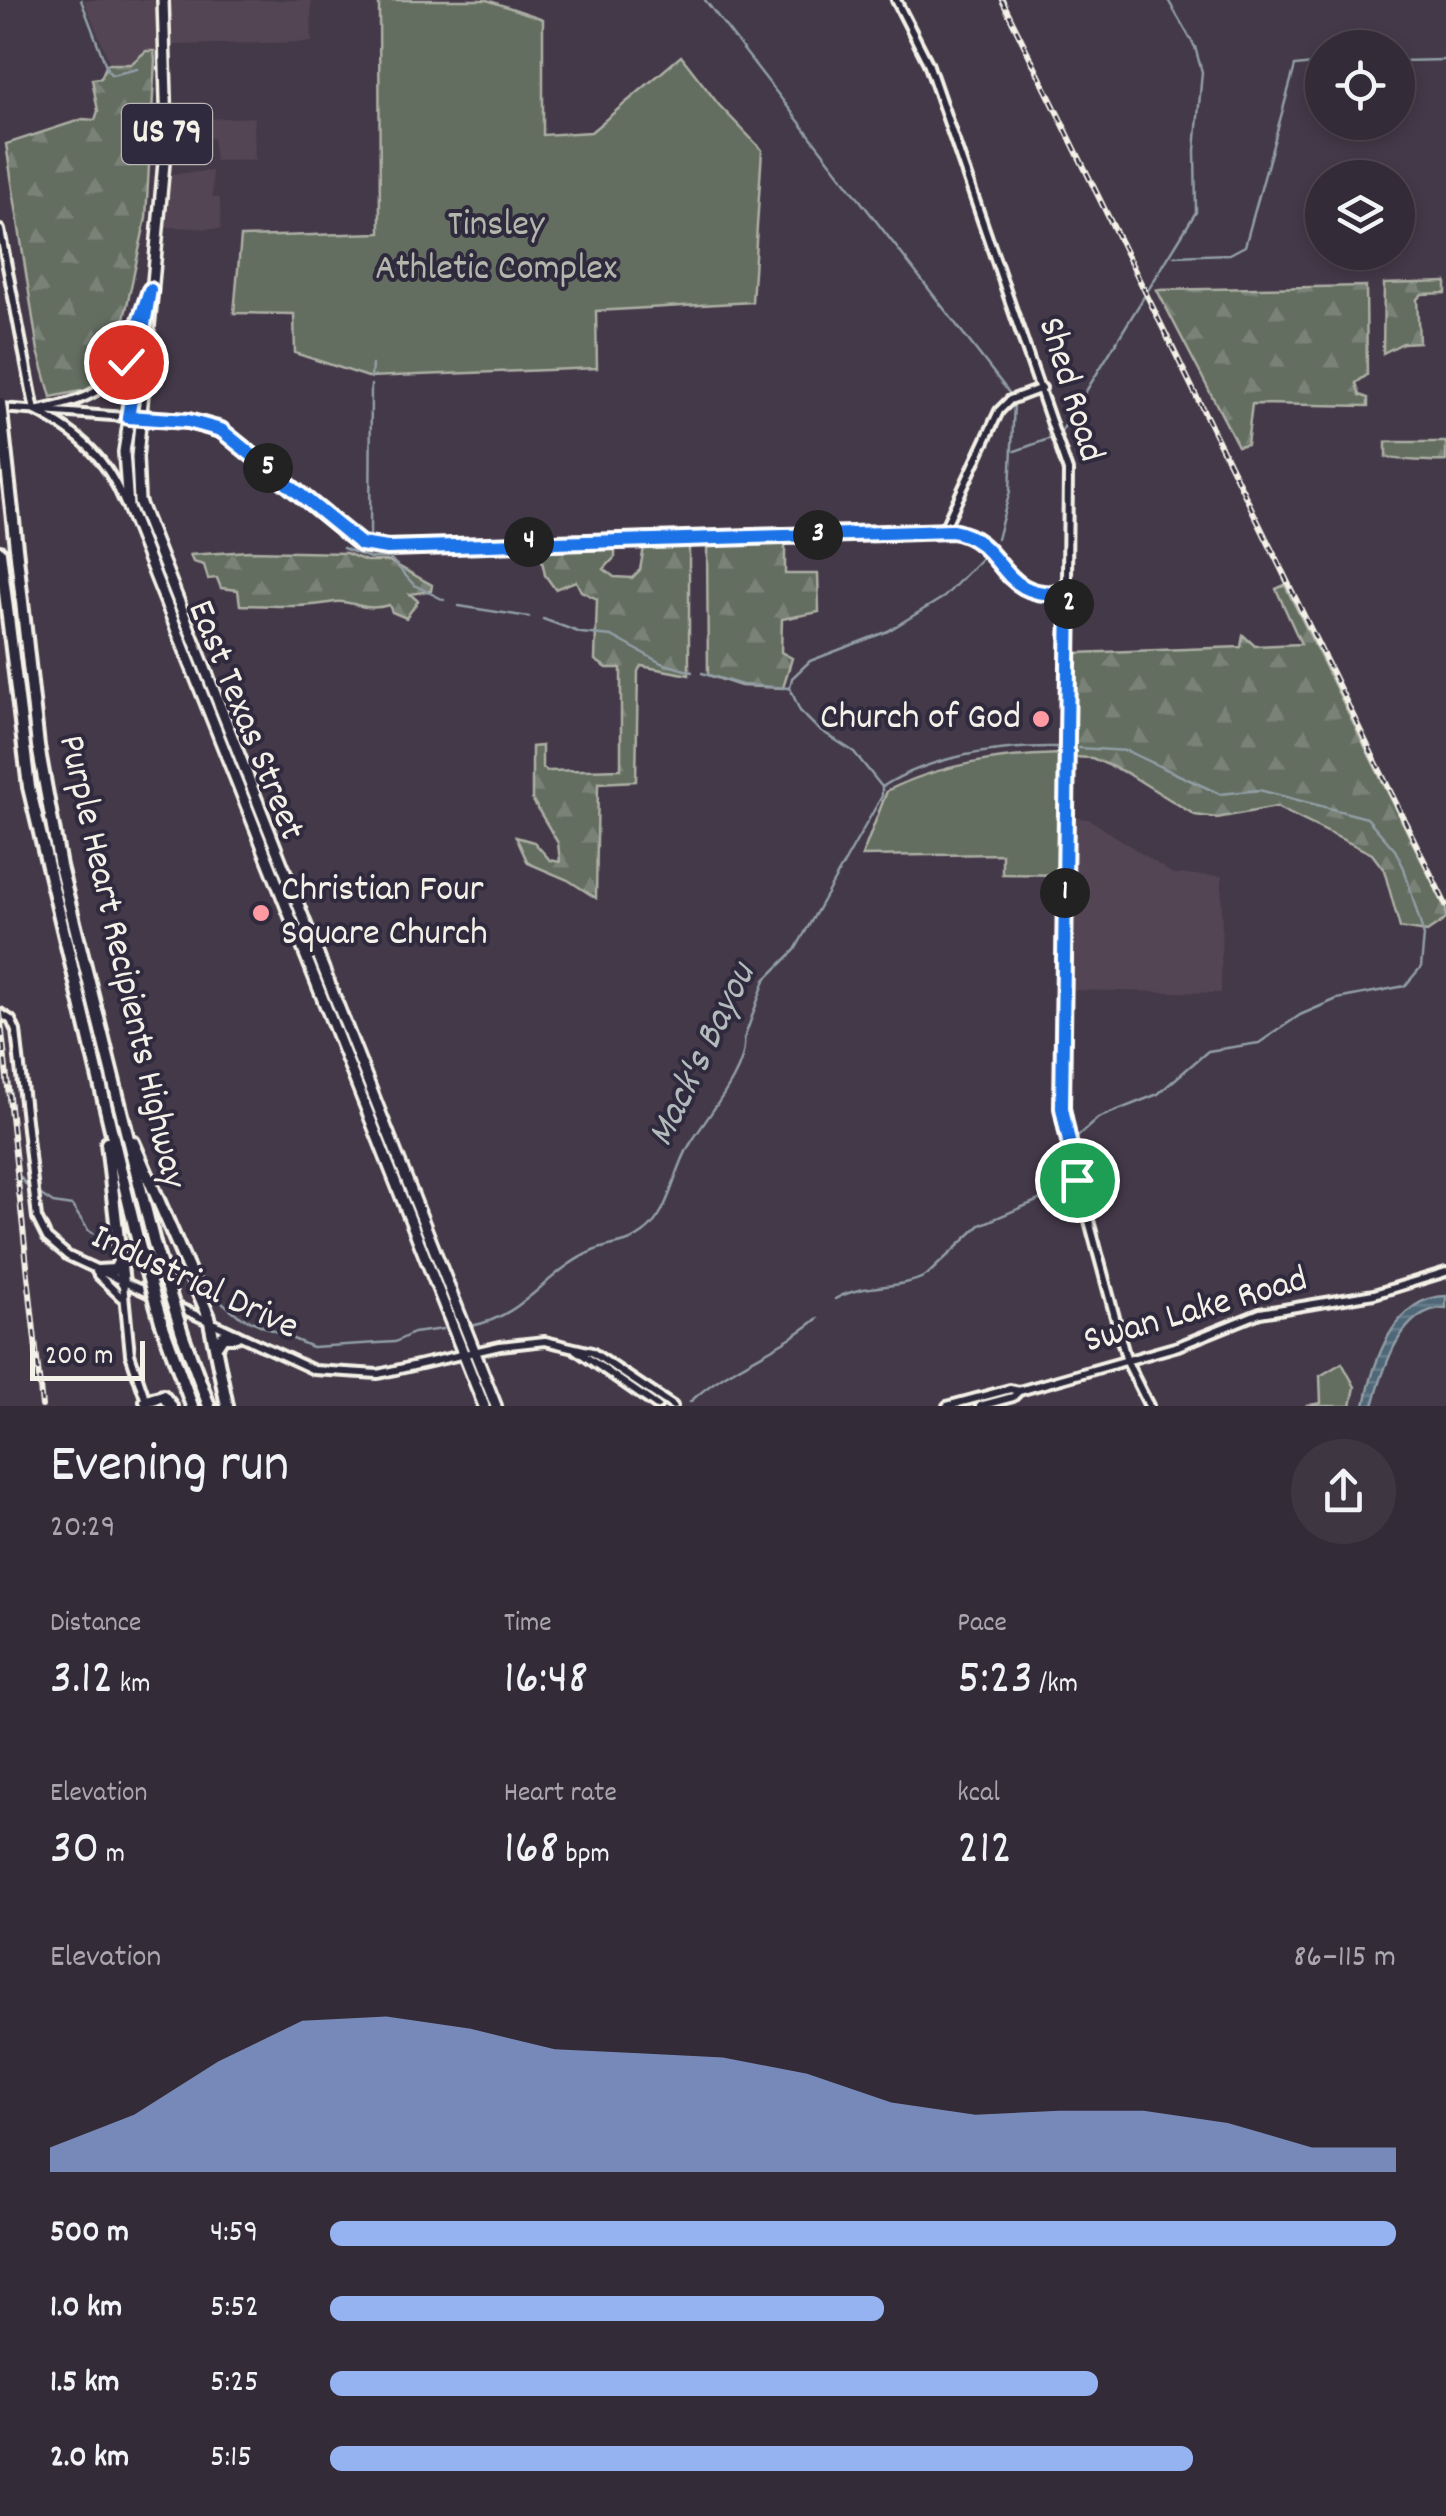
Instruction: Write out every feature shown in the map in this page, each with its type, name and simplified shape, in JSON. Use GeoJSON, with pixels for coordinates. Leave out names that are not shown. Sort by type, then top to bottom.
{"type":"FeatureCollection","features":[{"type":"Feature","properties":{"kind":"highway","name":"Purple Heart Recipients Highway"},"geometry":{"type":"LineString","coordinates":[[0,406],[38,746],[60,866],[155,1247],[209,1406]]}},
{"type":"Feature","properties":{"kind":"highway","name":"Purple Heart Recipients Highway"},"geometry":{"type":"LineString","coordinates":[[0,552],[29,787],[137,1238],[192,1406]]}},
{"type":"Feature","properties":{"kind":"highway"},"geometry":{"type":"LineString","coordinates":[[101,1097],[123,1283]]}},
{"type":"Feature","properties":{"kind":"highway"},"geometry":{"type":"LineString","coordinates":[[118,1104],[211,1324],[227,1406]]}},
{"type":"Feature","properties":{"kind":"highway"},"geometry":{"type":"LineString","coordinates":[[98,1271],[112,1272],[120,1261]]}},
{"type":"Feature","properties":{"kind":"highway"},"geometry":{"type":"LineString","coordinates":[[194,1315],[200,1312],[202,1302]]}},
{"type":"Feature","properties":{"kind":"highway"},"geometry":{"type":"LineString","coordinates":[[217,1352],[220,1338],[236,1336]]}},
{"type":"Feature","properties":{"kind":"highway"},"geometry":{"type":"LineString","coordinates":[[146,1401],[163,1396],[171,1406]]}},
{"type":"Feature","properties":{"kind":"main road","name":"East Texas Street"},"geometry":{"type":"LineString","coordinates":[[163,0],[167,130],[140,418],[138,492],[149,533],[470,1354],[484,1406]]}},
{"type":"Feature","properties":{"kind":"main road","name":"East Texas Street"},"geometry":{"type":"LineString","coordinates":[[154,268],[128,417],[124,480],[134,529],[470,1354],[496,1406]]}},
{"type":"Feature","properties":{"kind":"street","name":"Shed Road"},"geometry":{"type":"LineString","coordinates":[[896,0],[928,63],[1068,471],[1062,1120],[1127,1362],[1149,1406]]}},
{"type":"Feature","properties":{"kind":"street"},"geometry":{"type":"LineString","coordinates":[[0,230],[35,411],[79,436],[100,458],[134,529]]}},
{"type":"Feature","properties":{"kind":"street"},"geometry":{"type":"LineString","coordinates":[[35,411],[90,397],[112,381],[132,350],[150,290]]}},
{"type":"Feature","properties":{"kind":"street"},"geometry":{"type":"LineString","coordinates":[[942,530],[999,411],[1015,398],[1042,388]]}},
{"type":"Feature","properties":{"kind":"street"},"geometry":{"type":"LineString","coordinates":[[0,406],[188,421],[221,430],[354,541],[387,548],[942,530],[976,539],[1018,586],[1040,593],[1069,592]]}},
{"type":"Feature","properties":{"kind":"street","name":"Industrial Drive"},"geometry":{"type":"LineString","coordinates":[[0,1013],[10,1018],[16,1032],[33,1201],[47,1238],[81,1262],[314,1370],[378,1374],[526,1341],[576,1350]]}},
{"type":"Feature","properties":{"kind":"street"},"geometry":{"type":"LineString","coordinates":[[81,1262],[112,1285],[124,1303]]}},
{"type":"Feature","properties":{"kind":"street","name":"Swan Lake Road"},"geometry":{"type":"LineString","coordinates":[[947,1406],[1127,1362],[1260,1313],[1374,1294],[1446,1272]]}},
{"type":"Feature","properties":{"kind":"street"},"geometry":{"type":"LineString","coordinates":[[123,1283],[132,1362],[146,1401]]}},
{"type":"Feature","properties":{"kind":"street"},"geometry":{"type":"LineString","coordinates":[[576,1350],[657,1406]]}},
{"type":"Feature","properties":{"kind":"street"},"geometry":{"type":"LineString","coordinates":[[576,1350],[592,1352],[673,1406]]}},
{"type":"Feature","properties":{"kind":"street","name":"Swan Lake Road"},"geometry":{"type":"LineString","coordinates":[[980,1406],[1013,1398],[1020,1391]]}},
{"type":"Feature","properties":{"kind":"shaded area"},"geometry":{"type":"Polygon","coordinates":[[[84,0],[158,0],[161,51],[146,52],[132,64],[110,64],[84,0]]]}},
{"type":"Feature","properties":{"kind":"shaded area"},"geometry":{"type":"Polygon","coordinates":[[[169,0],[311,0],[312,42],[171,45],[169,0]]]}},
{"type":"Feature","properties":{"kind":"shaded area"},"geometry":{"type":"Polygon","coordinates":[[[254,117],[255,160],[215,161],[213,138],[172,140],[177,120],[254,117]]]}},
{"type":"Feature","properties":{"kind":"shaded area"},"geometry":{"type":"Polygon","coordinates":[[[212,171],[213,197],[220,198],[221,229],[166,227],[171,174],[212,171]]]}},
{"type":"Feature","properties":{"kind":"shaded area"},"geometry":{"type":"Polygon","coordinates":[[[1066,817],[1089,819],[1173,874],[1222,876],[1221,993],[1064,990],[1066,817]]]}},
{"type":"Feature","properties":{"kind":"green space","name":"Tinsley Athletic Complex"},"geometry":{"type":"Polygon","coordinates":[[[379,0],[487,0],[543,19],[543,135],[591,132],[681,56],[719,105],[762,150],[752,302],[596,311],[597,368],[368,377],[295,353],[294,314],[234,313],[241,237],[380,233],[379,0]]]}},
{"type":"Feature","properties":{"kind":"green space"},"geometry":{"type":"Polygon","coordinates":[[[146,51],[154,51],[155,60],[146,218],[116,356],[109,359],[104,378],[86,390],[51,397],[38,351],[6,144],[83,119],[95,120],[98,111],[92,79],[101,78],[107,64],[131,64],[146,51]]]}},
{"type":"Feature","properties":{"kind":"green space"},"geometry":{"type":"Polygon","coordinates":[[[1446,282],[1446,293],[1422,294],[1417,299],[1419,342],[1403,343],[1383,353],[1384,284],[1446,282]]]}},
{"type":"Feature","properties":{"kind":"green space"},"geometry":{"type":"Polygon","coordinates":[[[1366,286],[1367,375],[1356,383],[1360,395],[1368,398],[1368,406],[1252,404],[1247,444],[1238,446],[1157,290],[1366,286]]]}},
{"type":"Feature","properties":{"kind":"green space"},"geometry":{"type":"Polygon","coordinates":[[[1386,442],[1446,442],[1446,461],[1386,457],[1386,442]]]}},
{"type":"Feature","properties":{"kind":"green space"},"geometry":{"type":"Polygon","coordinates":[[[785,539],[785,574],[818,574],[819,612],[782,619],[781,652],[792,658],[783,688],[741,686],[708,675],[707,543],[785,539]]]}},
{"type":"Feature","properties":{"kind":"green space"},"geometry":{"type":"Polygon","coordinates":[[[689,545],[689,675],[641,666],[638,671],[636,781],[598,783],[596,898],[568,880],[528,863],[516,837],[534,842],[550,860],[560,862],[558,843],[532,799],[532,747],[542,746],[542,767],[547,771],[621,769],[621,668],[607,668],[595,660],[597,599],[581,591],[576,581],[555,589],[545,575],[540,551],[615,548],[615,557],[604,569],[614,577],[632,578],[640,570],[644,547],[689,545]]]}},
{"type":"Feature","properties":{"kind":"green space"},"geometry":{"type":"Polygon","coordinates":[[[249,551],[346,553],[366,561],[389,561],[432,585],[431,591],[410,594],[418,601],[406,618],[392,612],[389,605],[240,605],[238,590],[221,588],[217,578],[208,579],[204,565],[193,562],[190,555],[249,551]]]}},
{"type":"Feature","properties":{"kind":"green space"},"geometry":{"type":"Polygon","coordinates":[[[1285,585],[1446,910],[1446,919],[1427,932],[1400,928],[1384,870],[1372,854],[1276,807],[1217,818],[1195,815],[1127,773],[1092,758],[1074,757],[1076,653],[1241,647],[1243,635],[1255,646],[1301,644],[1276,589],[1285,585]]]}},
{"type":"Feature","properties":{"kind":"green space"},"geometry":{"type":"Polygon","coordinates":[[[1061,754],[1062,875],[1002,874],[1002,854],[862,856],[887,791],[927,774],[971,763],[1061,754]]]}},
{"type":"Feature","properties":{"kind":"green space"},"geometry":{"type":"Polygon","coordinates":[[[1342,1363],[1355,1387],[1351,1406],[1305,1406],[1321,1403],[1320,1376],[1342,1363]]]}},
{"type":"Feature","properties":{"kind":"water"},"geometry":{"type":"Polygon","coordinates":[[[1446,1296],[1446,1308],[1430,1310],[1405,1329],[1388,1359],[1373,1406],[1365,1406],[1380,1352],[1400,1320],[1428,1299],[1446,1296]]]}},
{"type":"Feature","properties":{"kind":"waterway"},"geometry":{"type":"LineString","coordinates":[[81,0],[108,71],[112,75],[137,69]]}},
{"type":"Feature","properties":{"kind":"waterway"},"geometry":{"type":"LineString","coordinates":[[705,0],[1010,394]]}},
{"type":"Feature","properties":{"kind":"waterway"},"geometry":{"type":"LineString","coordinates":[[1061,432],[1196,212],[1195,150],[1202,72],[1195,47],[1168,0]]}},
{"type":"Feature","properties":{"kind":"waterway"},"geometry":{"type":"LineString","coordinates":[[1415,61],[1446,60]]}},
{"type":"Feature","properties":{"kind":"waterway"},"geometry":{"type":"LineString","coordinates":[[1174,256],[1230,254],[1245,246],[1295,66],[1305,65]]}},
{"type":"Feature","properties":{"kind":"waterway"},"geometry":{"type":"LineString","coordinates":[[371,378],[372,365]]}},
{"type":"Feature","properties":{"kind":"waterway"},"geometry":{"type":"LineString","coordinates":[[370,536],[371,385]]}},
{"type":"Feature","properties":{"kind":"waterway"},"geometry":{"type":"LineString","coordinates":[[997,539],[1010,491],[1014,402]]}},
{"type":"Feature","properties":{"kind":"waterway"},"geometry":{"type":"LineString","coordinates":[[1015,451],[1054,437]]}},
{"type":"Feature","properties":{"kind":"waterway"},"geometry":{"type":"LineString","coordinates":[[343,548],[370,558],[390,558],[414,585],[444,600]]}},
{"type":"Feature","properties":{"kind":"waterway"},"geometry":{"type":"LineString","coordinates":[[882,787],[854,752],[817,728],[800,711],[790,688],[792,678],[810,661],[888,631],[944,597],[982,558]]}},
{"type":"Feature","properties":{"kind":"waterway"},"geometry":{"type":"LineString","coordinates":[[459,606],[529,617]]}},
{"type":"Feature","properties":{"kind":"waterway"},"geometry":{"type":"LineString","coordinates":[[543,619],[581,633],[612,636],[661,663],[692,672]]}},
{"type":"Feature","properties":{"kind":"waterway"},"geometry":{"type":"LineString","coordinates":[[702,673],[742,685],[789,688]]}},
{"type":"Feature","properties":{"kind":"waterway","name":"Mack's Bayou"},"geometry":{"type":"LineString","coordinates":[[471,1326],[507,1313],[577,1260],[631,1240],[652,1225],[689,1146],[739,1065],[765,980],[795,950],[882,796],[882,787],[943,760],[1013,748],[1058,747]]}},
{"type":"Feature","properties":{"kind":"waterway","name":"Mack's Bayou"},"geometry":{"type":"LineString","coordinates":[[1075,1139],[1098,1118],[1158,1094],[1208,1051],[1259,1043],[1300,1015],[1337,999],[1405,986],[1421,967],[1424,936],[1404,868],[1395,850],[1367,818],[1259,790],[1220,794],[1127,751],[1079,748]]}},
{"type":"Feature","properties":{"kind":"waterway","name":"Mack's Bayou"},"geometry":{"type":"LineString","coordinates":[[835,1299],[927,1275],[980,1225],[1039,1200],[1062,1157]]}},
{"type":"Feature","properties":{"kind":"waterway","name":"Mack's Bayou"},"geometry":{"type":"LineString","coordinates":[[14,1179],[21,1178],[30,1190]]}},
{"type":"Feature","properties":{"kind":"waterway","name":"Mack's Bayou"},"geometry":{"type":"LineString","coordinates":[[38,1193],[53,1203],[72,1206],[89,1231],[113,1245]]}},
{"type":"Feature","properties":{"kind":"waterway","name":"Mack's Bayou"},"geometry":{"type":"LineString","coordinates":[[125,1251],[140,1259]]}},
{"type":"Feature","properties":{"kind":"waterway","name":"Mack's Bayou"},"geometry":{"type":"LineString","coordinates":[[165,1269],[189,1280]]}},
{"type":"Feature","properties":{"kind":"waterway","name":"Mack's Bayou"},"geometry":{"type":"LineString","coordinates":[[201,1285],[239,1316],[312,1347],[395,1342],[413,1333],[443,1329]]}},
{"type":"Feature","properties":{"kind":"waterway","name":"Mack's Bayou"},"geometry":{"type":"LineString","coordinates":[[690,1402],[721,1378],[818,1318]]}},
{"type":"Feature","properties":{"kind":"railway"},"geometry":{"type":"LineString","coordinates":[[1002,0],[1446,905]]}},
{"type":"Feature","properties":{"kind":"railway"},"geometry":{"type":"LineString","coordinates":[[0,1013],[42,1406]]}},
{"type":"Feature","properties":{"kind":"place","name":"Church of God"},"geometry":{"type":"Point","coordinates":[1041,719]}},
{"type":"Feature","properties":{"kind":"place","name":"Christian Four Square Church"},"geometry":{"type":"Point","coordinates":[261,913]}},
{"type":"Feature","properties":{"kind":"route"},"geometry":{"type":"LineString","coordinates":[[126,362],[150,290],[128,417],[188,421],[221,430],[361,544],[387,548],[952,531],[976,539],[1005,576],[1018,586],[1031,592],[1069,592],[1062,1108],[1077,1180]]}}]}
